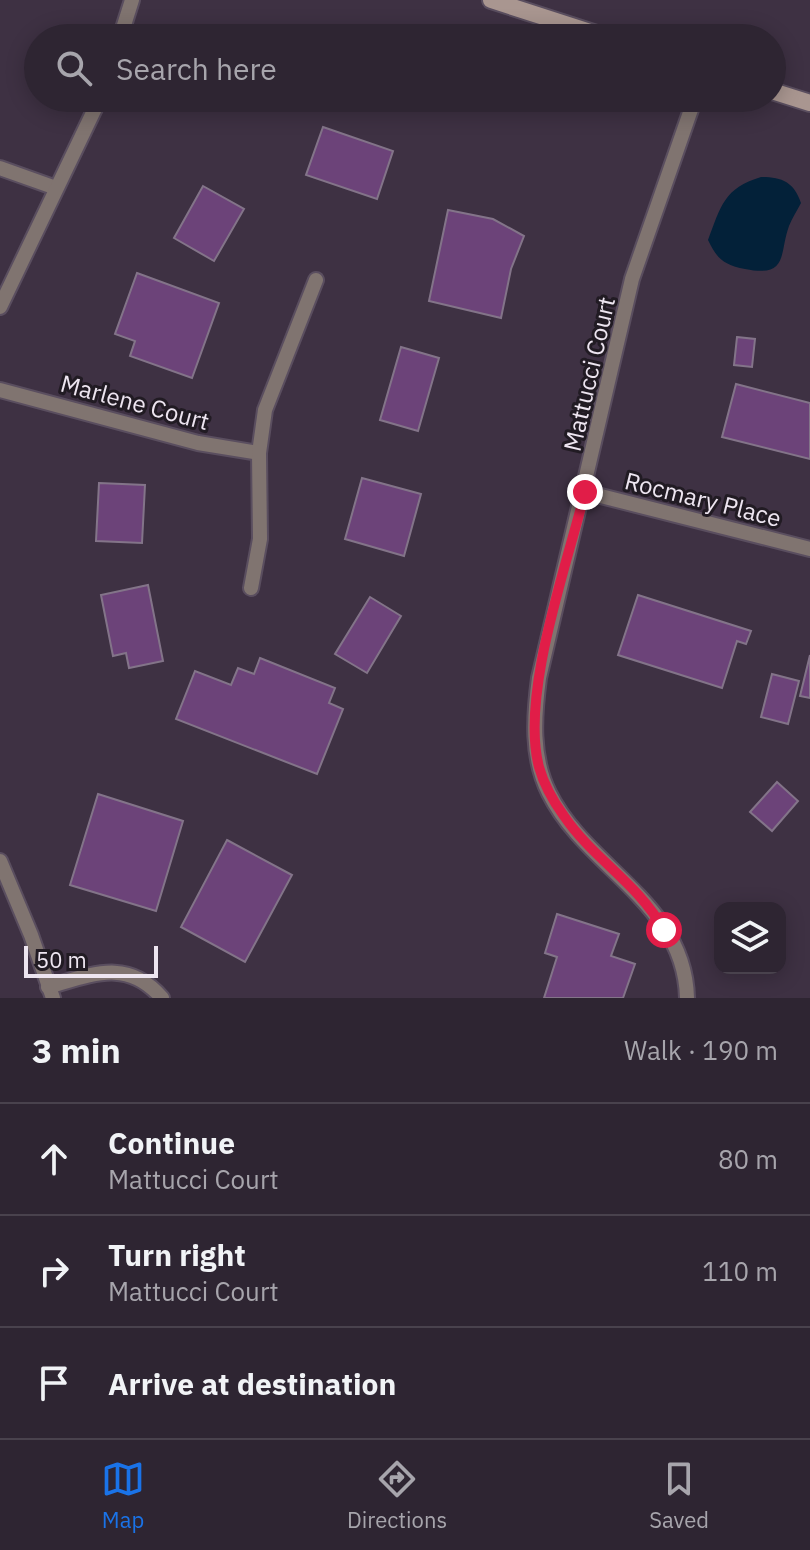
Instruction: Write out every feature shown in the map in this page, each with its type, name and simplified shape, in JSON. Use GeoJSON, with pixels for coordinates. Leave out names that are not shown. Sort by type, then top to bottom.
{"type":"FeatureCollection","features":[{"type":"Feature","properties":{"kind":"main road"},"geometry":{"type":"LineString","coordinates":[[491,0],[566,24]]}},
{"type":"Feature","properties":{"kind":"main road"},"geometry":{"type":"LineString","coordinates":[[786,95],[810,103]]}},
{"type":"Feature","properties":{"kind":"street"},"geometry":{"type":"LineString","coordinates":[[124,24],[132,0]]}},
{"type":"Feature","properties":{"kind":"street"},"geometry":{"type":"LineString","coordinates":[[0,307],[93,112]]}},
{"type":"Feature","properties":{"kind":"street","name":"Mattucci Court"},"geometry":{"type":"LineString","coordinates":[[687,998],[679,959],[649,903],[582,842],[549,793],[539,766],[535,740],[539,678],[585,492],[632,279],[690,112]]}},
{"type":"Feature","properties":{"kind":"street"},"geometry":{"type":"LineString","coordinates":[[0,168],[56,188]]}},
{"type":"Feature","properties":{"kind":"street"},"geometry":{"type":"LineString","coordinates":[[251,588],[260,539],[259,453],[265,410],[316,280]]}},
{"type":"Feature","properties":{"kind":"street","name":"Marlene Court"},"geometry":{"type":"LineString","coordinates":[[0,390],[198,443],[259,453]]}},
{"type":"Feature","properties":{"kind":"street","name":"Rocmary Place"},"geometry":{"type":"LineString","coordinates":[[585,492],[810,549]]}},
{"type":"Feature","properties":{"kind":"street"},"geometry":{"type":"LineString","coordinates":[[0,861],[31,935],[50,993],[92,975],[124,971],[149,982],[162,998]]}},
{"type":"Feature","properties":{"kind":"water"},"geometry":{"type":"Polygon","coordinates":[[[761,177],[786,182],[795,190],[801,203],[789,226],[780,261],[769,270],[759,271],[726,263],[708,240],[731,193],[761,177]]]}},
{"type":"Feature","properties":{"kind":"building"},"geometry":{"type":"Polygon","coordinates":[[[323,127],[393,151],[377,199],[306,175],[323,127]]]}},
{"type":"Feature","properties":{"kind":"building"},"geometry":{"type":"Polygon","coordinates":[[[203,186],[244,209],[214,261],[174,238],[203,186]]]}},
{"type":"Feature","properties":{"kind":"building"},"geometry":{"type":"Polygon","coordinates":[[[448,210],[493,219],[524,236],[511,269],[501,318],[429,301],[448,210]]]}},
{"type":"Feature","properties":{"kind":"building"},"geometry":{"type":"Polygon","coordinates":[[[137,273],[219,303],[192,378],[130,356],[135,341],[115,334],[137,273]]]}},
{"type":"Feature","properties":{"kind":"building"},"geometry":{"type":"Polygon","coordinates":[[[737,337],[755,339],[752,367],[734,365],[737,337]]]}},
{"type":"Feature","properties":{"kind":"building"},"geometry":{"type":"Polygon","coordinates":[[[401,347],[439,358],[418,431],[380,420],[401,347]]]}},
{"type":"Feature","properties":{"kind":"building"},"geometry":{"type":"Polygon","coordinates":[[[736,384],[810,403],[810,459],[722,437],[736,384]]]}},
{"type":"Feature","properties":{"kind":"building"},"geometry":{"type":"Polygon","coordinates":[[[362,478],[421,494],[404,556],[345,539],[362,478]]]}},
{"type":"Feature","properties":{"kind":"building"},"geometry":{"type":"Polygon","coordinates":[[[99,483],[145,485],[142,543],[96,541],[99,483]]]}},
{"type":"Feature","properties":{"kind":"building"},"geometry":{"type":"Polygon","coordinates":[[[148,585],[163,661],[129,668],[126,653],[113,656],[101,595],[148,585]]]}},
{"type":"Feature","properties":{"kind":"building"},"geometry":{"type":"Polygon","coordinates":[[[638,595],[751,631],[746,644],[737,641],[722,688],[618,655],[638,595]]]}},
{"type":"Feature","properties":{"kind":"building"},"geometry":{"type":"Polygon","coordinates":[[[370,597],[401,616],[367,673],[335,654],[370,597]]]}},
{"type":"Feature","properties":{"kind":"building"},"geometry":{"type":"Polygon","coordinates":[[[810,655],[810,698],[800,696],[810,655]]]}},
{"type":"Feature","properties":{"kind":"building"},"geometry":{"type":"Polygon","coordinates":[[[260,658],[335,688],[329,703],[343,709],[317,774],[176,719],[195,671],[231,685],[238,668],[254,674],[260,658]]]}},
{"type":"Feature","properties":{"kind":"building"},"geometry":{"type":"Polygon","coordinates":[[[772,674],[799,681],[788,724],[761,717],[772,674]]]}},
{"type":"Feature","properties":{"kind":"building"},"geometry":{"type":"Polygon","coordinates":[[[777,782],[798,801],[772,831],[750,812],[777,782]]]}},
{"type":"Feature","properties":{"kind":"building"},"geometry":{"type":"Polygon","coordinates":[[[98,794],[183,821],[156,911],[70,885],[98,794]]]}},
{"type":"Feature","properties":{"kind":"building"},"geometry":{"type":"Polygon","coordinates":[[[227,840],[292,875],[245,962],[181,927],[227,840]]]}},
{"type":"Feature","properties":{"kind":"building"},"geometry":{"type":"Polygon","coordinates":[[[557,914],[619,934],[611,956],[635,964],[623,998],[544,998],[557,957],[545,953],[557,914]]]}},
{"type":"Feature","properties":{"kind":"route"},"geometry":{"type":"LineString","coordinates":[[585,492],[539,678],[535,740],[539,766],[549,793],[582,842],[632,884],[649,903],[664,930]]}}]}
